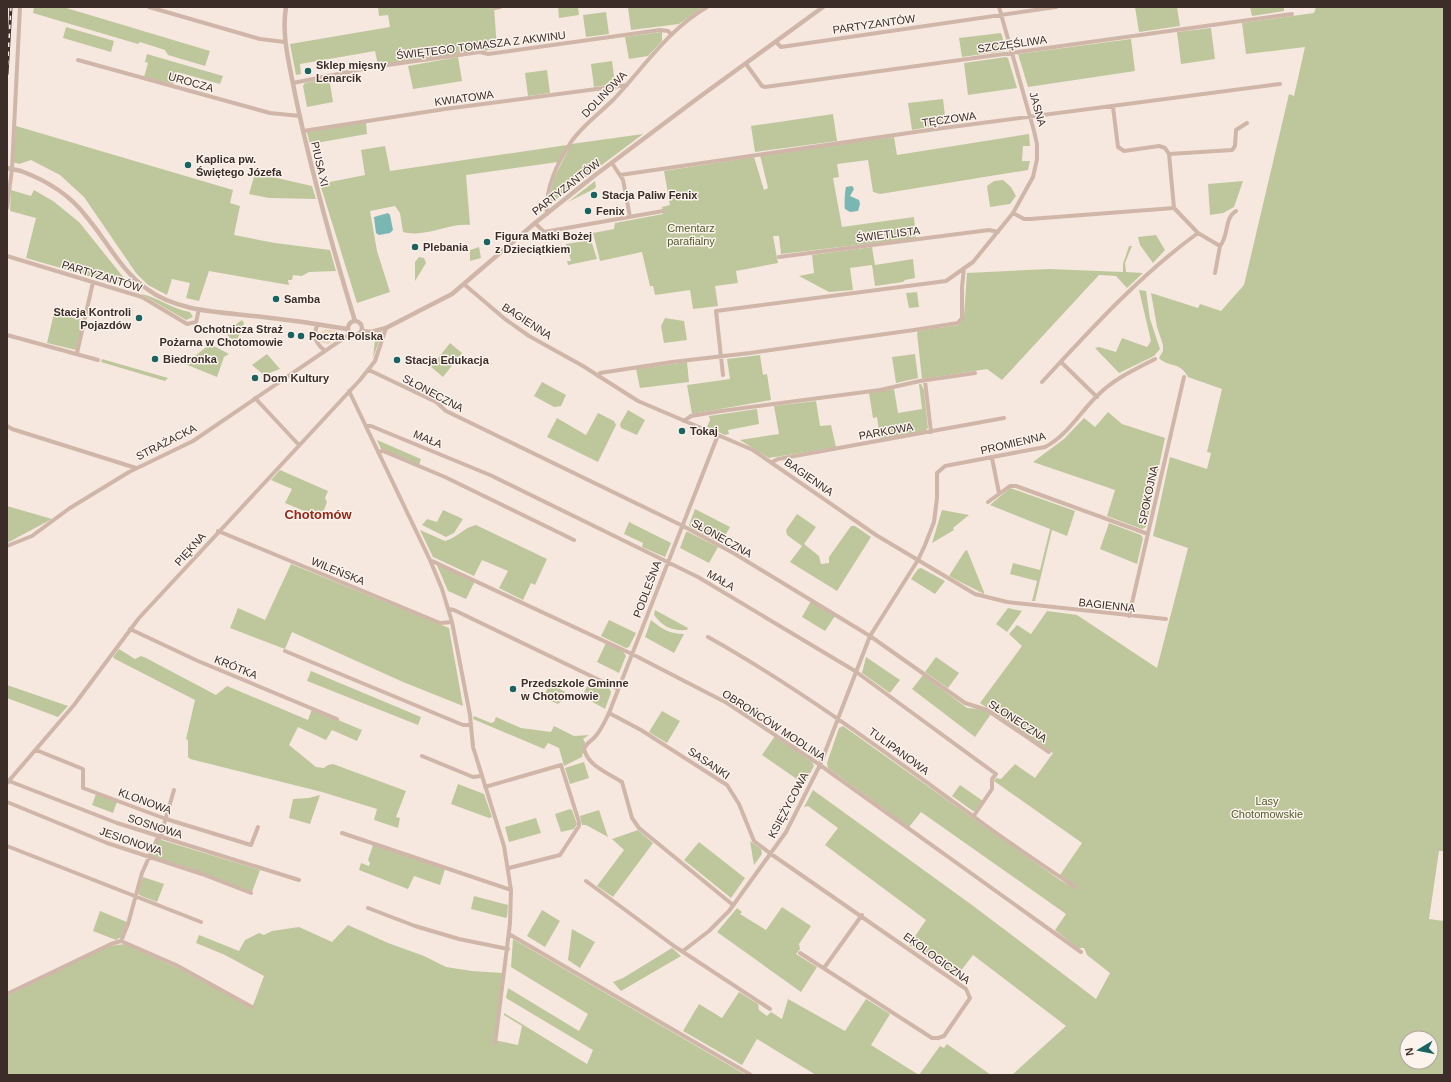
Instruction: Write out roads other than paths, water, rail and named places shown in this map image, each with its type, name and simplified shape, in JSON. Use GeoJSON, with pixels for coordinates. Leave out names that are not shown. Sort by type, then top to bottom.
{"type":"FeatureCollection","features":[{"type":"Feature","properties":{"kind":"street"},"geometry":{"type":"LineString","coordinates":[[7,208],[12,169],[20,7]]}},
{"type":"Feature","properties":{"kind":"street"},"geometry":{"type":"LineString","coordinates":[[149,7],[260,39],[285,42]]}},
{"type":"Feature","properties":{"kind":"street","name":"PIUSA XI"},"geometry":{"type":"LineString","coordinates":[[286,7],[284,21],[285,42],[303,131],[319,200],[355,321]]}},
{"type":"Feature","properties":{"kind":"street"},"geometry":{"type":"LineString","coordinates":[[495,8],[500,7]]}},
{"type":"Feature","properties":{"kind":"street","name":"DOLINOWA"},"geometry":{"type":"LineString","coordinates":[[547,214],[546,206],[550,183],[571,141],[627,85],[671,34],[690,18],[708,7]]}},
{"type":"Feature","properties":{"kind":"street","name":"PARTYZANTÓW"},"geometry":{"type":"LineString","coordinates":[[362,331],[371,332],[386,328],[438,303],[465,285],[535,223],[612,163],[824,7]]}},
{"type":"Feature","properties":{"kind":"street","name":"JASNA"},"geometry":{"type":"LineString","coordinates":[[722,356],[716,311],[905,285],[921,285],[946,281],[974,262],[998,232],[1013,213],[1033,177],[1037,159],[1036,138],[1031,118],[999,7]]}},
{"type":"Feature","properties":{"kind":"street","name":"PARTYZANTÓW"},"geometry":{"type":"LineString","coordinates":[[776,42],[781,46],[1056,7]]}},
{"type":"Feature","properties":{"kind":"street","name":"SZCZĘŚLIWA"},"geometry":{"type":"LineString","coordinates":[[746,64],[765,87],[1292,14]]}},
{"type":"Feature","properties":{"kind":"street","name":"ŚWIĘTEGO TOMASZA Z AKWINU"},"geometry":{"type":"LineString","coordinates":[[293,83],[373,67],[480,52],[488,54],[660,30],[668,31],[671,34]]}},
{"type":"Feature","properties":{"kind":"street","name":"UROCZA"},"geometry":{"type":"LineString","coordinates":[[78,60],[270,113],[300,116]]}},
{"type":"Feature","properties":{"kind":"street","name":"TĘCZOWA"},"geometry":{"type":"LineString","coordinates":[[620,175],[936,129],[1031,118],[1280,84]]}},
{"type":"Feature","properties":{"kind":"street","name":"KWIATOWA"},"geometry":{"type":"LineString","coordinates":[[303,131],[445,109],[627,85]]}},
{"type":"Feature","properties":{"kind":"street"},"geometry":{"type":"LineString","coordinates":[[1113,107],[1118,147],[1121,150],[1159,146],[1165,148],[1169,154],[1174,208],[1198,233],[1220,246]]}},
{"type":"Feature","properties":{"kind":"street"},"geometry":{"type":"LineString","coordinates":[[1169,154],[1232,150],[1235,146],[1236,130],[1247,123]]}},
{"type":"Feature","properties":{"kind":"street"},"geometry":{"type":"LineString","coordinates":[[612,163],[620,175],[630,217]]}},
{"type":"Feature","properties":{"kind":"street"},"geometry":{"type":"LineString","coordinates":[[7,168],[21,171],[44,181],[68,198],[85,214],[123,266],[142,286],[167,301],[199,309],[348,328]]}},
{"type":"Feature","properties":{"kind":"street"},"geometry":{"type":"LineString","coordinates":[[1013,213],[1024,219],[1030,219],[1174,208]]}},
{"type":"Feature","properties":{"kind":"street"},"geometry":{"type":"LineString","coordinates":[[535,223],[544,232],[663,211]]}},
{"type":"Feature","properties":{"kind":"street"},"geometry":{"type":"LineString","coordinates":[[1215,273],[1220,246],[1224,240],[1230,217],[1236,211]]}},
{"type":"Feature","properties":{"kind":"street","name":"ŚWIETLISTA"},"geometry":{"type":"LineString","coordinates":[[779,257],[989,230],[998,232]]}},
{"type":"Feature","properties":{"kind":"street"},"geometry":{"type":"LineString","coordinates":[[1042,382],[1082,339],[1166,256],[1198,233]]}},
{"type":"Feature","properties":{"kind":"street","name":"PARTYZANTÓW"},"geometry":{"type":"LineString","coordinates":[[7,256],[142,297],[187,324],[196,322],[199,309]]}},
{"type":"Feature","properties":{"kind":"street"},"geometry":{"type":"LineString","coordinates":[[598,376],[600,373],[958,323],[962,318],[962,287],[964,268]]}},
{"type":"Feature","properties":{"kind":"street"},"geometry":{"type":"LineString","coordinates":[[77,353],[93,282]]}},
{"type":"Feature","properties":{"kind":"street","name":"BAGIENNA"},"geometry":{"type":"LineString","coordinates":[[465,285],[505,319],[529,336],[583,366],[638,401],[749,448],[772,462],[876,535],[964,588],[987,597],[1058,609],[1166,619]]}},
{"type":"Feature","properties":{"kind":"street"},"geometry":{"type":"LineString","coordinates":[[355,321],[360,324],[362,331],[356,335],[350,334],[348,328],[350,323],[355,321]]}},
{"type":"Feature","properties":{"kind":"street"},"geometry":{"type":"LineString","coordinates":[[318,324],[315,331],[316,340],[324,350]]}},
{"type":"Feature","properties":{"kind":"street","name":"PIĘKNA"},"geometry":{"type":"LineString","coordinates":[[8,782],[74,706],[130,629],[218,531],[368,370],[377,355],[386,328]]}},
{"type":"Feature","properties":{"kind":"street","name":"STRAŻACKA"},"geometry":{"type":"LineString","coordinates":[[7,546],[32,536],[70,508],[136,468],[188,444],[324,350],[350,334]]}},
{"type":"Feature","properties":{"kind":"street"},"geometry":{"type":"LineString","coordinates":[[7,335],[98,360]]}},
{"type":"Feature","properties":{"kind":"street"},"geometry":{"type":"LineString","coordinates":[[722,356],[723,375]]}},
{"type":"Feature","properties":{"kind":"street","name":"PROMIENNA"},"geometry":{"type":"LineString","coordinates":[[918,560],[934,522],[937,498],[937,473],[940,470],[945,466],[992,458],[1050,444],[1058,439],[1096,396],[1124,375],[1155,359]]}},
{"type":"Feature","properties":{"kind":"street"},"geometry":{"type":"LineString","coordinates":[[1061,362],[1096,396]]}},
{"type":"Feature","properties":{"kind":"street","name":"SŁONECZNA"},"geometry":{"type":"LineString","coordinates":[[368,370],[436,402],[446,411],[683,526],[805,595],[870,636],[965,703],[987,710],[1049,752]]}},
{"type":"Feature","properties":{"kind":"street"},"geometry":{"type":"LineString","coordinates":[[684,421],[691,416],[721,411],[880,390],[975,373]]}},
{"type":"Feature","properties":{"kind":"street","name":"SPOKOJNA"},"geometry":{"type":"LineString","coordinates":[[1129,616],[1184,377]]}},
{"type":"Feature","properties":{"kind":"street"},"geometry":{"type":"LineString","coordinates":[[925,381],[931,432]]}},
{"type":"Feature","properties":{"kind":"street"},"geometry":{"type":"LineString","coordinates":[[349,391],[430,560],[449,609],[470,715],[471,741],[501,835],[509,868],[511,890],[508,949],[495,1044]]}},
{"type":"Feature","properties":{"kind":"street"},"geometry":{"type":"LineString","coordinates":[[255,398],[299,445]]}},
{"type":"Feature","properties":{"kind":"street","name":"PARKOWA"},"geometry":{"type":"LineString","coordinates":[[772,462],[778,459],[1004,418]]}},
{"type":"Feature","properties":{"kind":"street"},"geometry":{"type":"LineString","coordinates":[[7,426],[12,429],[136,468]]}},
{"type":"Feature","properties":{"kind":"street","name":"MAŁA"},"geometry":{"type":"LineString","coordinates":[[366,426],[371,426],[490,475],[582,522],[668,562],[759,613],[855,671],[996,774],[992,779],[992,789],[973,817]]}},
{"type":"Feature","properties":{"kind":"street","name":"PODLEŚNA"},"geometry":{"type":"LineString","coordinates":[[718,435],[609,713],[594,738],[586,744],[584,750],[589,761],[622,782],[632,818],[639,828],[733,905]]}},
{"type":"Feature","properties":{"kind":"street"},"geometry":{"type":"LineString","coordinates":[[378,452],[383,452],[444,477],[574,540]]}},
{"type":"Feature","properties":{"kind":"street"},"geometry":{"type":"LineString","coordinates":[[992,458],[999,493]]}},
{"type":"Feature","properties":{"kind":"street"},"geometry":{"type":"LineString","coordinates":[[988,502],[999,493],[1012,486],[1148,534]]}},
{"type":"Feature","properties":{"kind":"street","name":"WILEŃSKA"},"geometry":{"type":"LineString","coordinates":[[218,531],[440,622],[452,622]]}},
{"type":"Feature","properties":{"kind":"street","name":"OBROŃCÓW MODLINA"},"geometry":{"type":"LineString","coordinates":[[430,560],[632,654],[727,703],[820,765],[1081,952]]}},
{"type":"Feature","properties":{"kind":"street","name":"KSIĘŻYCOWA"},"geometry":{"type":"LineString","coordinates":[[683,951],[710,931],[733,905],[786,832],[820,765],[837,717],[870,636],[918,560]]}},
{"type":"Feature","properties":{"kind":"street"},"geometry":{"type":"LineString","coordinates":[[449,609],[454,610],[618,689]]}},
{"type":"Feature","properties":{"kind":"street","name":"KRÓTKA"},"geometry":{"type":"LineString","coordinates":[[130,629],[198,662],[337,719]]}},
{"type":"Feature","properties":{"kind":"street","name":"TULIPANOWA"},"geometry":{"type":"LineString","coordinates":[[708,636],[756,663],[837,717],[973,817],[1075,887]]}},
{"type":"Feature","properties":{"kind":"street"},"geometry":{"type":"LineString","coordinates":[[285,651],[463,726],[470,725]]}},
{"type":"Feature","properties":{"kind":"street","name":"SASANKI"},"geometry":{"type":"LineString","coordinates":[[609,713],[647,734],[727,785],[739,804],[754,840],[771,854]]}},
{"type":"Feature","properties":{"kind":"street","name":"KLONOWA"},"geometry":{"type":"LineString","coordinates":[[36,750],[84,770],[83,788],[166,819],[251,845],[258,827]]}},
{"type":"Feature","properties":{"kind":"street"},"geometry":{"type":"LineString","coordinates":[[422,756],[473,777],[481,776]]}},
{"type":"Feature","properties":{"kind":"street"},"geometry":{"type":"LineString","coordinates":[[486,787],[561,765],[579,822],[579,826],[560,856],[509,868]]}},
{"type":"Feature","properties":{"kind":"street","name":"SOSNOWA"},"geometry":{"type":"LineString","coordinates":[[8,782],[117,823],[299,880]]}},
{"type":"Feature","properties":{"kind":"street"},"geometry":{"type":"LineString","coordinates":[[7,994],[121,941],[128,924],[135,896],[149,857],[166,819],[174,790]]}},
{"type":"Feature","properties":{"kind":"street","name":"JESIONOWA"},"geometry":{"type":"LineString","coordinates":[[7,802],[59,825],[202,874],[251,893]]}},
{"type":"Feature","properties":{"kind":"street"},"geometry":{"type":"LineString","coordinates":[[342,834],[511,890]]}},
{"type":"Feature","properties":{"kind":"street"},"geometry":{"type":"LineString","coordinates":[[7,846],[201,922]]}},
{"type":"Feature","properties":{"kind":"street","name":"EKOLOGICZNA"},"geometry":{"type":"LineString","coordinates":[[771,854],[968,991],[970,998],[944,1036],[932,1038],[800,953]]}},
{"type":"Feature","properties":{"kind":"street"},"geometry":{"type":"LineString","coordinates":[[586,881],[683,951],[770,1010]]}},
{"type":"Feature","properties":{"kind":"street"},"geometry":{"type":"LineString","coordinates":[[368,908],[415,926],[459,939],[508,949]]}},
{"type":"Feature","properties":{"kind":"street"},"geometry":{"type":"LineString","coordinates":[[824,968],[862,916]]}},
{"type":"Feature","properties":{"kind":"street"},"geometry":{"type":"LineString","coordinates":[[509,934],[751,1075]]}},
{"type":"Feature","properties":{"kind":"street"},"geometry":{"type":"LineString","coordinates":[[121,941],[176,965],[252,1007]]}},
{"type":"Feature","properties":{"kind":"water"},"geometry":{"type":"Polygon","coordinates":[[[852,186],[854,189],[850,196],[859,200],[860,204],[858,211],[850,212],[845,209],[845,195],[846,187],[852,186]]]}},
{"type":"Feature","properties":{"kind":"water"},"geometry":{"type":"Polygon","coordinates":[[[388,213],[390,215],[393,230],[390,233],[379,235],[376,233],[374,217],[388,213]]]}},
{"type":"Feature","properties":{"kind":"railway"},"geometry":{"type":"LineString","coordinates":[[7,74],[11,7]]}},
{"type":"Feature","properties":{"kind":"place","name":"Sklep mięsny Lenarcik"},"geometry":{"type":"Point","coordinates":[308,71]}},
{"type":"Feature","properties":{"kind":"place","name":"Kaplica pw. Świętego Józefa"},"geometry":{"type":"Point","coordinates":[188,165]}},
{"type":"Feature","properties":{"kind":"place","name":"Stacja Paliw Fenix"},"geometry":{"type":"Point","coordinates":[594,195]}},
{"type":"Feature","properties":{"kind":"place","name":"Fenix"},"geometry":{"type":"Point","coordinates":[588,211]}},
{"type":"Feature","properties":{"kind":"place","name":"Figura Matki Bożej z Dzieciątkiem"},"geometry":{"type":"Point","coordinates":[487,242]}},
{"type":"Feature","properties":{"kind":"place","name":"Plebania"},"geometry":{"type":"Point","coordinates":[415,247]}},
{"type":"Feature","properties":{"kind":"place","name":"Samba"},"geometry":{"type":"Point","coordinates":[276,299]}},
{"type":"Feature","properties":{"kind":"place","name":"Stacja Kontroli Pojazdów"},"geometry":{"type":"Point","coordinates":[139,318]}},
{"type":"Feature","properties":{"kind":"place","name":"Ochotnicza Straż Pożarna w Chotomowie"},"geometry":{"type":"Point","coordinates":[291,335]}},
{"type":"Feature","properties":{"kind":"place","name":"Poczta Polska"},"geometry":{"type":"Point","coordinates":[301,336]}},
{"type":"Feature","properties":{"kind":"place","name":"Biedronka"},"geometry":{"type":"Point","coordinates":[155,359]}},
{"type":"Feature","properties":{"kind":"place","name":"Stacja Edukacja"},"geometry":{"type":"Point","coordinates":[397,360]}},
{"type":"Feature","properties":{"kind":"place","name":"Dom Kultury"},"geometry":{"type":"Point","coordinates":[255,378]}},
{"type":"Feature","properties":{"kind":"place","name":"Tokaj"},"geometry":{"type":"Point","coordinates":[682,431]}},
{"type":"Feature","properties":{"kind":"place","name":"Przedszkole Gminne w Chotomowie"},"geometry":{"type":"Point","coordinates":[513,689]}},
{"type":"Feature","properties":{"kind":"district","name":"Chotomów"},"geometry":{"type":"Point","coordinates":[318,514]}},
{"type":"Feature","properties":{"kind":"park label","name":"Cmentarz parafialny"},"geometry":{"type":"Point","coordinates":[691,234]}},
{"type":"Feature","properties":{"kind":"park label","name":"Lasy Chotomowskie"},"geometry":{"type":"Point","coordinates":[1267,807]}}]}
